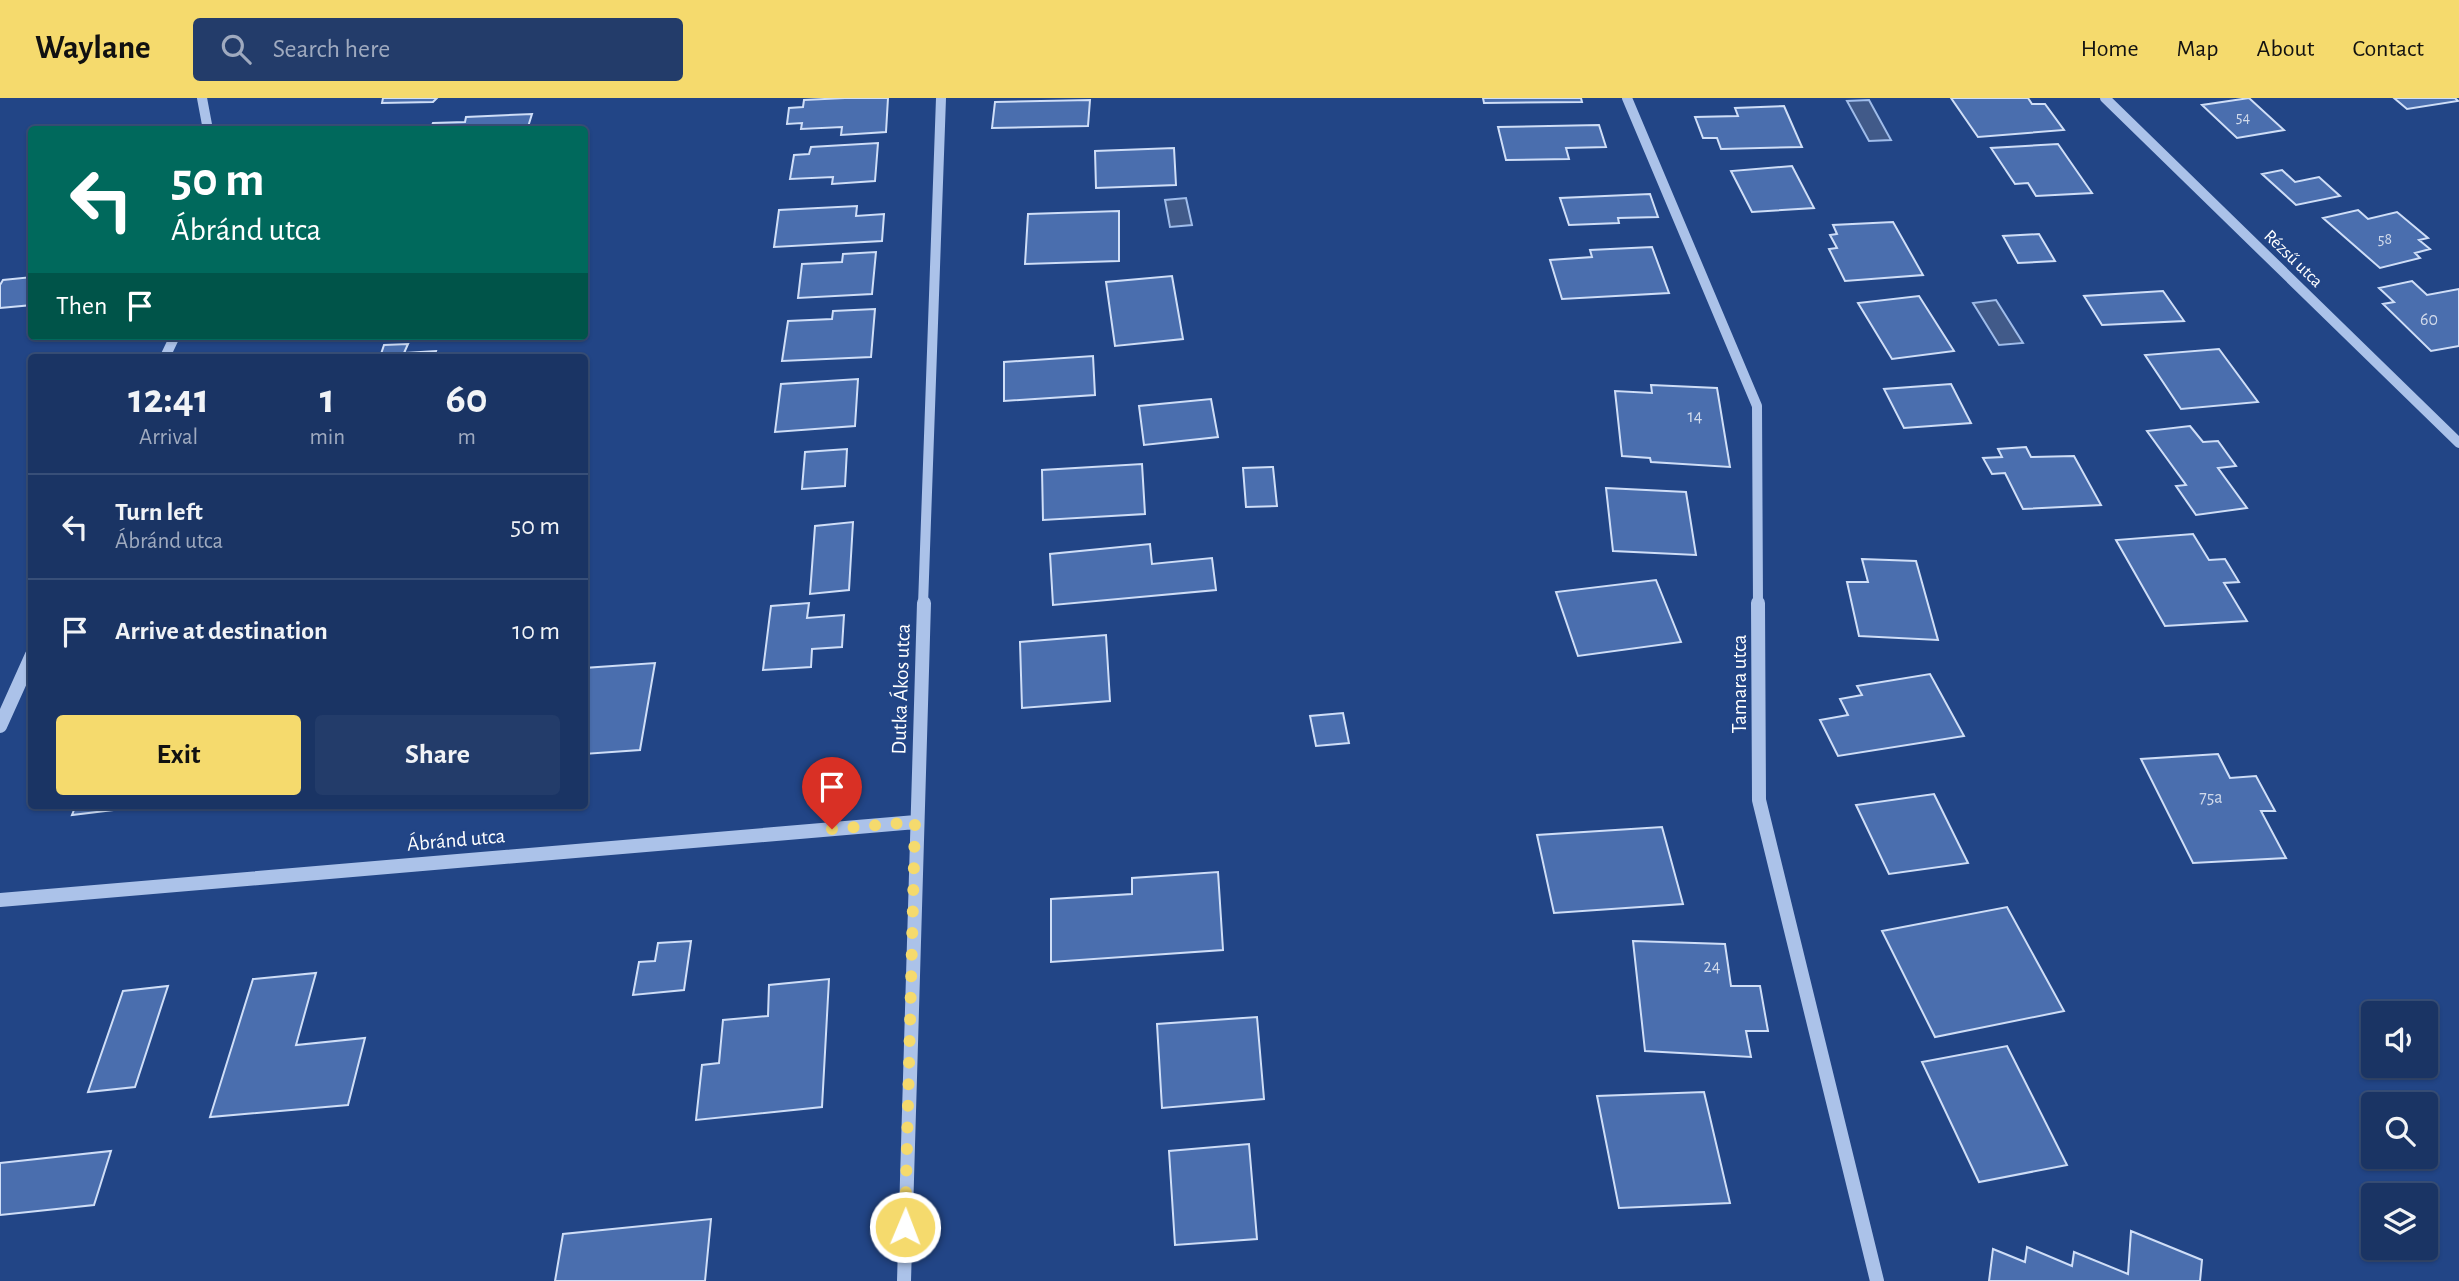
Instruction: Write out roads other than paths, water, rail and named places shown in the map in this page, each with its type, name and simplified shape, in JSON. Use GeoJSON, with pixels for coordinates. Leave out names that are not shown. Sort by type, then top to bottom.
{"type":"FeatureCollection","features":[{"type":"Feature","properties":{"kind":"street"},"geometry":{"type":"LineString","coordinates":[[202,98],[207,126]]}},
{"type":"Feature","properties":{"kind":"street","name":"Dutka Ákos utca"},"geometry":{"type":"LineString","coordinates":[[904,1281],[915,822],[941,98]]}},
{"type":"Feature","properties":{"kind":"street","name":"Tamara utca"},"geometry":{"type":"LineString","coordinates":[[1627,98],[1757,406],[1759,800],[1877,1281]]}},
{"type":"Feature","properties":{"kind":"street","name":"Rézsű utca"},"geometry":{"type":"LineString","coordinates":[[2105,98],[2459,443]]}},
{"type":"Feature","properties":{"kind":"street"},"geometry":{"type":"LineString","coordinates":[[0,726],[28,664]]}},
{"type":"Feature","properties":{"kind":"street","name":"Ábránd utca"},"geometry":{"type":"LineString","coordinates":[[0,900],[915,822]]}},
{"type":"Feature","properties":{"kind":"water"},"geometry":{"type":"Polygon","coordinates":[[[1869,100],[1891,140],[1869,141],[1847,101],[1869,100]]]}},
{"type":"Feature","properties":{"kind":"water"},"geometry":{"type":"Polygon","coordinates":[[[1186,198],[1192,225],[1170,227],[1165,200],[1186,198]]]}},
{"type":"Feature","properties":{"kind":"water"},"geometry":{"type":"Polygon","coordinates":[[[1996,300],[2023,343],[1999,345],[1973,303],[1996,300]]]}}]}
